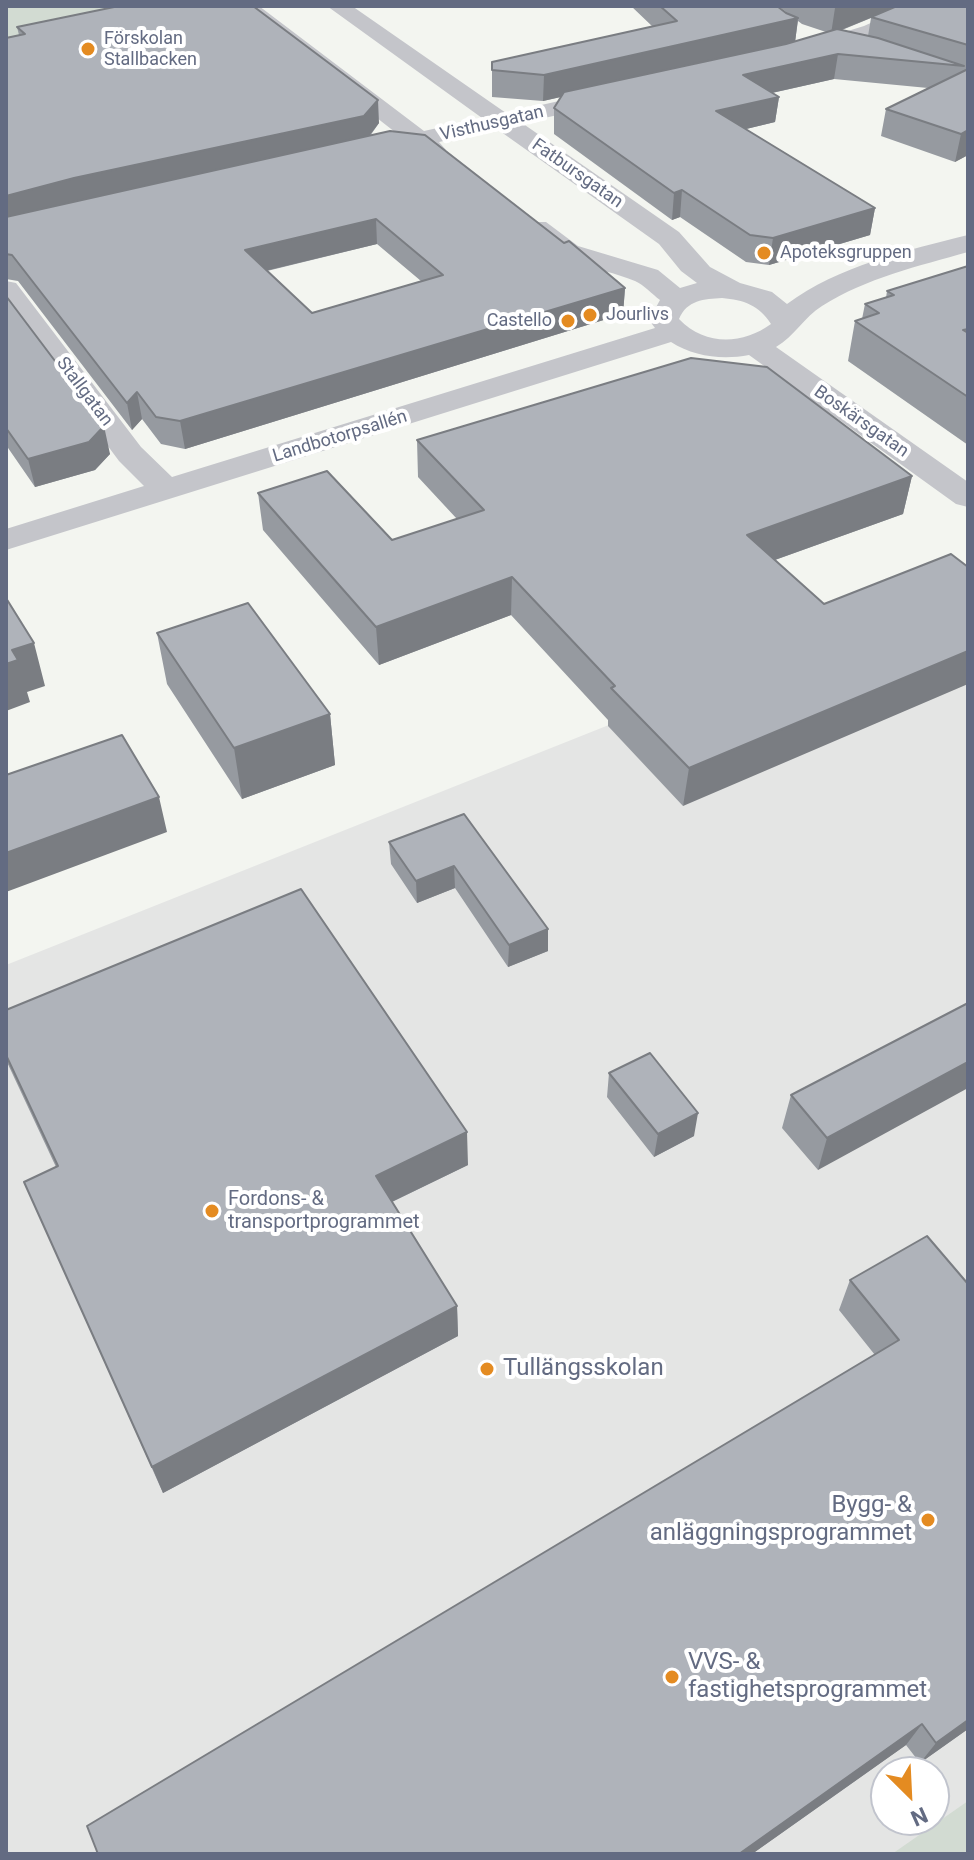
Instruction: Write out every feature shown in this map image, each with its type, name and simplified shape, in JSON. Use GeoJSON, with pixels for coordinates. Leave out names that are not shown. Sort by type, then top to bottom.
{"type":"FeatureCollection","features":[{"type":"Feature","properties":{"kind":"street"},"geometry":{"type":"LineString","coordinates":[[245,6],[456,167]]}},
{"type":"Feature","properties":{"kind":"street","name":"Fatbursgatan"},"geometry":{"type":"LineString","coordinates":[[338,6],[669,238],[699,273],[774,305],[782,313],[784,322]]}},
{"type":"Feature","properties":{"kind":"street"},"geometry":{"type":"LineString","coordinates":[[782,59],[872,31],[925,6]]}},
{"type":"Feature","properties":{"kind":"street"},"geometry":{"type":"LineString","coordinates":[[793,32],[869,53]]}},
{"type":"Feature","properties":{"kind":"street","name":"Visthusgatan"},"geometry":{"type":"LineString","coordinates":[[344,156],[630,92]]}},
{"type":"Feature","properties":{"kind":"street"},"geometry":{"type":"LineString","coordinates":[[516,212],[568,252],[648,276],[676,299]]}},
{"type":"Feature","properties":{"kind":"street"},"geometry":{"type":"LineString","coordinates":[[890,268],[739,291],[704,290],[676,299],[666,309],[664,320],[673,332],[710,347],[756,346],[781,331],[784,322],[813,296],[968,243]]}},
{"type":"Feature","properties":{"kind":"street","name":"Stallgatan"},"geometry":{"type":"LineString","coordinates":[[6,289],[130,454],[166,490]]}},
{"type":"Feature","properties":{"kind":"street","name":"Landbotorpsallén"},"geometry":{"type":"LineString","coordinates":[[6,540],[673,332]]}},
{"type":"Feature","properties":{"kind":"street","name":"Boskärsgatan"},"geometry":{"type":"LineString","coordinates":[[756,346],[968,497]]}},
{"type":"Feature","properties":{"kind":"shaded area"},"geometry":{"type":"Polygon","coordinates":[[[6,6],[186,6],[6,54],[6,6]]]}},
{"type":"Feature","properties":{"kind":"shaded area","name":"Tullängsskolan"},"geometry":{"type":"Polygon","coordinates":[[[968,582],[968,1854],[6,1854],[6,965],[968,582]]]}},
{"type":"Feature","properties":{"kind":"shaded area"},"geometry":{"type":"Polygon","coordinates":[[[968,1801],[968,1854],[892,1854],[918,1836],[950,1836],[950,1814],[968,1801]]]}},
{"type":"Feature","properties":{"kind":"building"},"geometry":{"type":"Polygon","coordinates":[[[119,6],[253,6],[378,100],[364,116],[74,178],[6,196],[6,38],[25,34],[17,27],[119,6]]]}},
{"type":"Feature","properties":{"kind":"building"},"geometry":{"type":"Polygon","coordinates":[[[660,6],[777,6],[798,18],[544,75],[492,70],[492,62],[677,21],[660,6]]]}},
{"type":"Feature","properties":{"kind":"building"},"geometry":{"type":"Polygon","coordinates":[[[897,6],[968,6],[968,45],[871,17],[897,6]]]}},
{"type":"Feature","properties":{"kind":"building"},"geometry":{"type":"Polygon","coordinates":[[[837,29],[878,38],[964,66],[838,54],[743,75],[779,97],[716,111],[875,208],[773,238],[750,235],[682,190],[674,193],[554,108],[564,92],[786,44],[837,29]]]}},
{"type":"Feature","properties":{"kind":"building"},"geometry":{"type":"Polygon","coordinates":[[[968,69],[968,130],[961,134],[886,109],[968,69]]]}},
{"type":"Feature","properties":{"kind":"building"},"geometry":{"type":"Polygon","coordinates":[[[390,131],[425,135],[564,243],[569,241],[625,288],[180,421],[156,417],[137,392],[127,403],[12,255],[6,254],[6,217],[390,131]],[[376,219],[245,250],[312,313],[443,275],[376,219]]]}},
{"type":"Feature","properties":{"kind":"building"},"geometry":{"type":"Polygon","coordinates":[[[968,266],[968,329],[963,330],[968,333],[968,397],[855,321],[879,313],[865,304],[894,295],[887,291],[968,266]]]}},
{"type":"Feature","properties":{"kind":"building"},"geometry":{"type":"Polygon","coordinates":[[[6,296],[104,426],[89,442],[28,459],[6,428],[6,296]]]}},
{"type":"Feature","properties":{"kind":"building"},"geometry":{"type":"Polygon","coordinates":[[[691,358],[767,367],[912,476],[747,535],[824,604],[951,554],[968,567],[968,651],[689,768],[611,688],[615,686],[512,577],[376,627],[258,493],[327,471],[392,540],[484,510],[417,440],[691,358]]]}},
{"type":"Feature","properties":{"kind":"building"},"geometry":{"type":"Polygon","coordinates":[[[6,598],[34,643],[12,650],[18,660],[6,664],[6,598]]]}},
{"type":"Feature","properties":{"kind":"building"},"geometry":{"type":"Polygon","coordinates":[[[248,603],[330,714],[234,748],[157,633],[248,603]]]}},
{"type":"Feature","properties":{"kind":"building"},"geometry":{"type":"Polygon","coordinates":[[[122,735],[159,797],[6,853],[6,775],[122,735]]]}},
{"type":"Feature","properties":{"kind":"building"},"geometry":{"type":"Polygon","coordinates":[[[464,814],[548,929],[509,945],[454,866],[416,881],[389,842],[464,814]]]}},
{"type":"Feature","properties":{"kind":"building","name":"Fordons- & transportprogrammet"},"geometry":{"type":"Polygon","coordinates":[[[301,889],[467,1132],[376,1176],[457,1306],[152,1467],[24,1182],[58,1166],[6,1055],[6,1010],[301,889]]]}},
{"type":"Feature","properties":{"kind":"building"},"geometry":{"type":"Polygon","coordinates":[[[968,1003],[968,1062],[827,1138],[791,1095],[968,1003]]]}},
{"type":"Feature","properties":{"kind":"building"},"geometry":{"type":"Polygon","coordinates":[[[650,1053],[698,1113],[658,1134],[609,1073],[650,1053]]]}},
{"type":"Feature","properties":{"kind":"building","name":"VVS- & fastighetsprogrammet"},"geometry":{"type":"Polygon","coordinates":[[[927,1236],[968,1284],[968,1720],[936,1743],[922,1724],[877,1756],[870,1756],[870,1761],[739,1854],[98,1854],[87,1826],[899,1340],[850,1280],[927,1236]]]}},
{"type":"Feature","properties":{"kind":"place","name":"Förskolan Stallbacken"},"geometry":{"type":"Point","coordinates":[88,49]}},
{"type":"Feature","properties":{"kind":"place","name":"Apoteksgruppen"},"geometry":{"type":"Point","coordinates":[764,253]}},
{"type":"Feature","properties":{"kind":"place","name":"Jourlivs"},"geometry":{"type":"Point","coordinates":[590,315]}},
{"type":"Feature","properties":{"kind":"place","name":"Castello"},"geometry":{"type":"Point","coordinates":[568,321]}},
{"type":"Feature","properties":{"kind":"place","name":"Fordons- & transportprogrammet"},"geometry":{"type":"Point","coordinates":[212,1211]}},
{"type":"Feature","properties":{"kind":"place","name":"Tullängsskolan"},"geometry":{"type":"Point","coordinates":[487,1369]}},
{"type":"Feature","properties":{"kind":"place","name":"Bygg- & anläggningsprogrammet"},"geometry":{"type":"Point","coordinates":[928,1520]}},
{"type":"Feature","properties":{"kind":"place","name":"VVS- & fastighetsprogrammet"},"geometry":{"type":"Point","coordinates":[672,1677]}}]}
